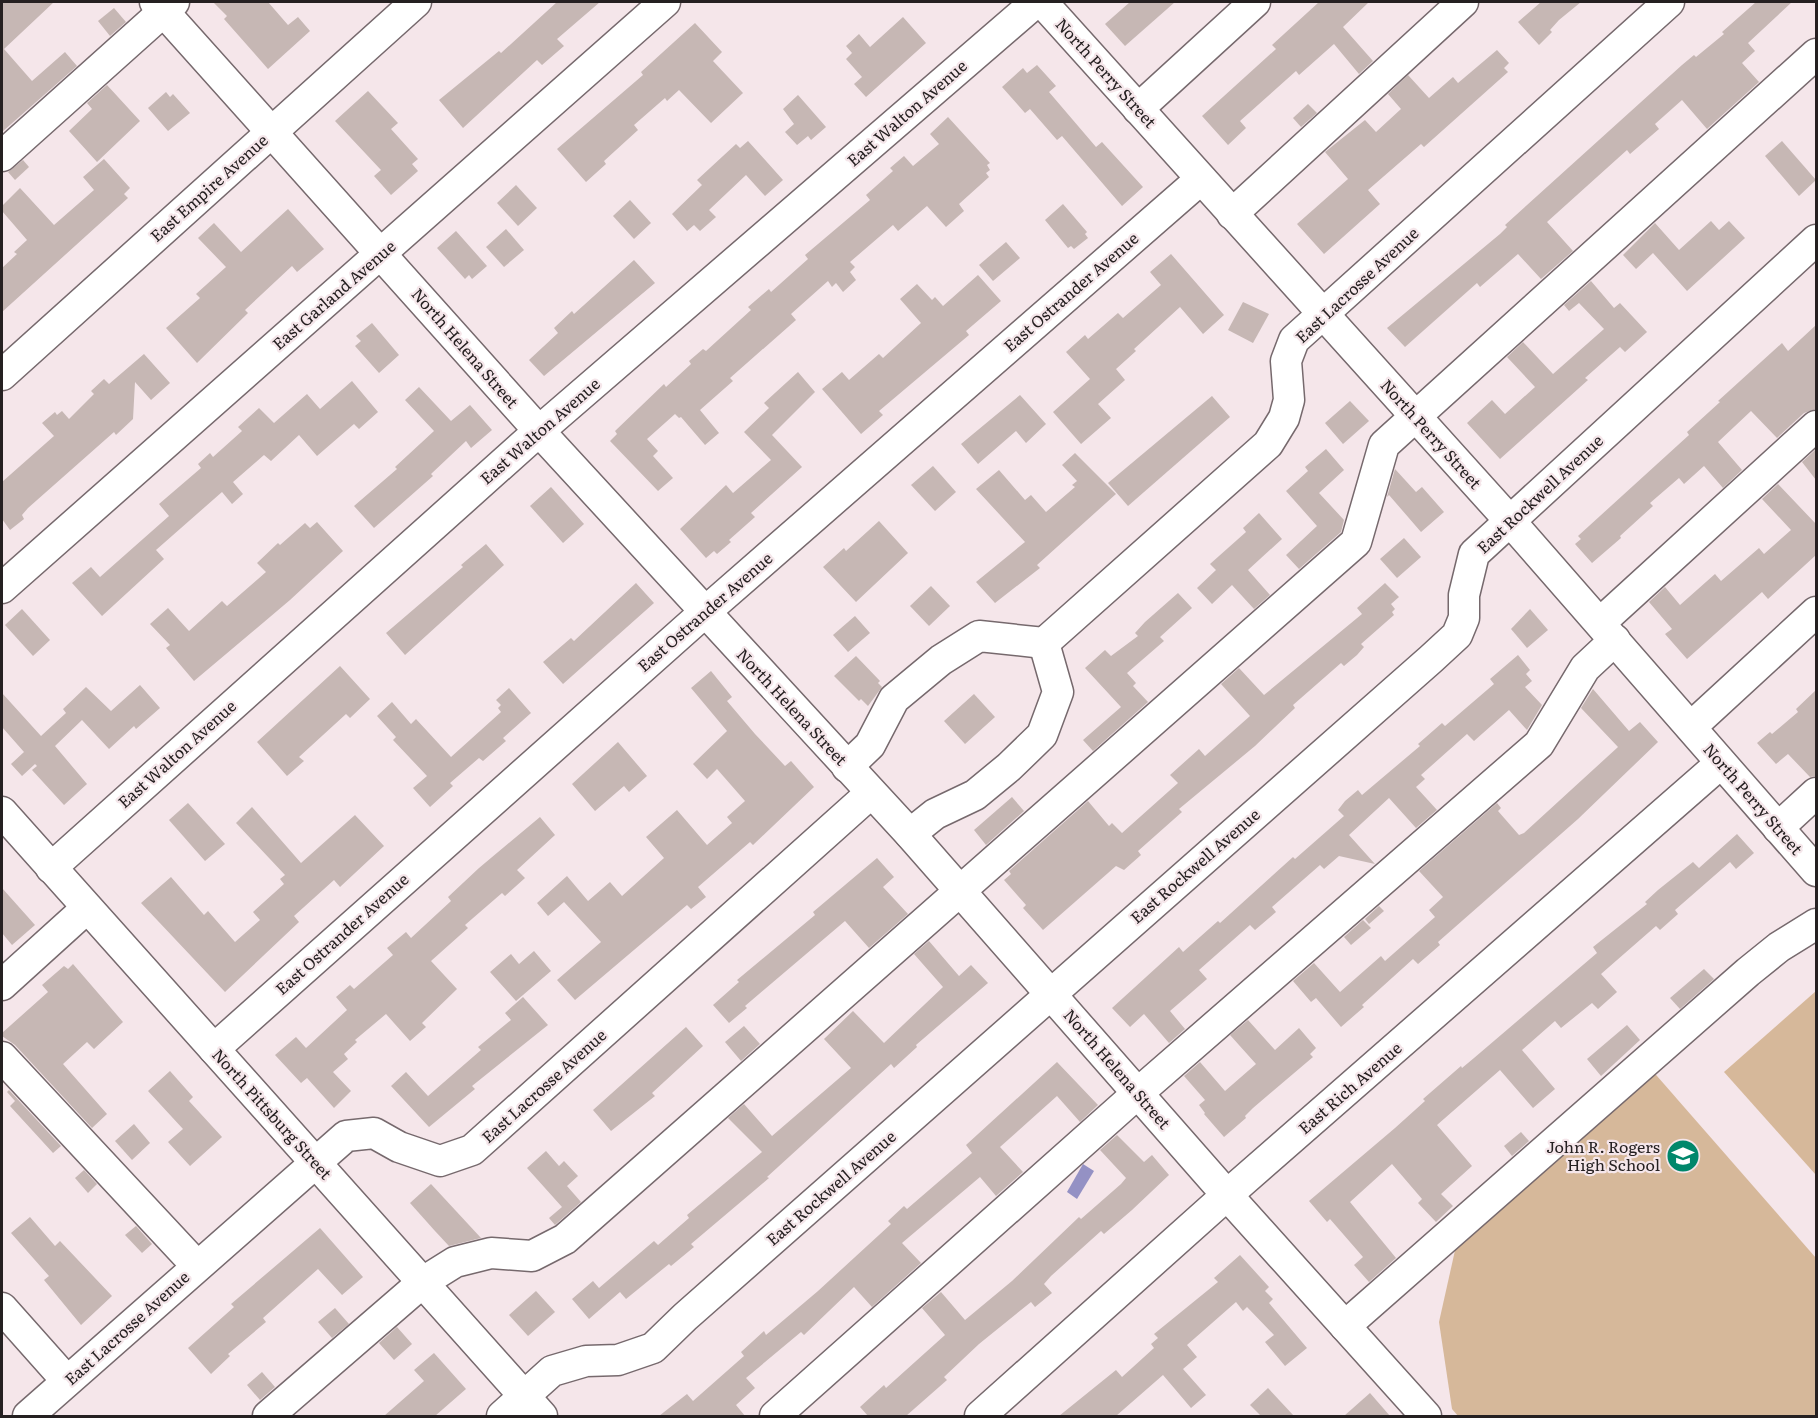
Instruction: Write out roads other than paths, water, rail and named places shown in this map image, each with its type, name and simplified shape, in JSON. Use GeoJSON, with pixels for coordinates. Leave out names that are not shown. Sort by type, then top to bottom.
{"type":"FeatureCollection","features":[{"type":"Feature","properties":{"kind":"street","name":"East Empire Avenue"},"geometry":{"type":"LineString","coordinates":[[2,375],[416,2]]}},
{"type":"Feature","properties":{"kind":"street","name":"East Garland Avenue"},"geometry":{"type":"LineString","coordinates":[[2,588],[665,2]]}},
{"type":"Feature","properties":{"kind":"street"},"geometry":{"type":"LineString","coordinates":[[1138,109],[1255,2]]}},
{"type":"Feature","properties":{"kind":"street"},"geometry":{"type":"LineString","coordinates":[[1232,214],[1463,2]]}},
{"type":"Feature","properties":{"kind":"street","name":"East Lacrosse Avenue"},"geometry":{"type":"LineString","coordinates":[[1044,643],[1268,444],[1284,418],[1289,400],[1287,361],[1294,340],[1669,2]]}},
{"type":"Feature","properties":{"kind":"street","name":"North Perry Street"},"geometry":{"type":"LineString","coordinates":[[1043,3],[1510,521],[1816,871]]}},
{"type":"Feature","properties":{"kind":"street","name":"East Walton Avenue"},"geometry":{"type":"LineString","coordinates":[[51,868],[539,431],[1043,3]]}},
{"type":"Feature","properties":{"kind":"street","name":"North Helena Street"},"geometry":{"type":"LineString","coordinates":[[164,5],[272,131],[539,431],[910,834],[1227,1196],[1426,1416]]}},
{"type":"Feature","properties":{"kind":"street"},"geometry":{"type":"LineString","coordinates":[[2,156],[164,5]]}},
{"type":"Feature","properties":{"kind":"street"},"geometry":{"type":"LineString","coordinates":[[268,1416],[423,1282],[455,1262],[491,1252],[532,1256],[565,1239],[1356,542],[1384,445],[1816,54]]}},
{"type":"Feature","properties":{"kind":"street","name":"East Ostrander Avenue"},"geometry":{"type":"LineString","coordinates":[[214,1049],[705,612],[1201,179]]}},
{"type":"Feature","properties":{"kind":"street","name":"East Rockwell Avenue"},"geometry":{"type":"LineString","coordinates":[[502,1416],[533,1407],[552,1371],[586,1361],[618,1360],[653,1348],[693,1309],[1457,635],[1464,618],[1464,596],[1474,554],[1816,240]]}},
{"type":"Feature","properties":{"kind":"street"},"geometry":{"type":"LineString","coordinates":[[774,1416],[1138,1093],[1539,744],[1608,632],[1816,426]]}},
{"type":"Feature","properties":{"kind":"street"},"geometry":{"type":"LineString","coordinates":[[1691,727],[1816,612]]}},
{"type":"Feature","properties":{"kind":"street"},"geometry":{"type":"LineString","coordinates":[[847,767],[870,746],[894,699],[941,660],[979,636],[1044,643],[1058,692],[1042,735],[975,795],[935,814],[910,834]]}},
{"type":"Feature","properties":{"kind":"street","name":"East Rich Avenue"},"geometry":{"type":"LineString","coordinates":[[980,1416],[1721,763]]}},
{"type":"Feature","properties":{"kind":"street","name":"East Lacrosse Avenue"},"geometry":{"type":"LineString","coordinates":[[28,1416],[346,1136],[374,1133],[399,1147],[440,1161],[472,1150],[871,793]]}},
{"type":"Feature","properties":{"kind":"street"},"geometry":{"type":"LineString","coordinates":[[1778,828],[1816,794]]}},
{"type":"Feature","properties":{"kind":"street","name":"North Pittsburg Street"},"geometry":{"type":"LineString","coordinates":[[2,812],[533,1407]]}},
{"type":"Feature","properties":{"kind":"street"},"geometry":{"type":"LineString","coordinates":[[2,985],[87,908]]}},
{"type":"Feature","properties":{"kind":"street"},"geometry":{"type":"LineString","coordinates":[[1345,1326],[1748,972],[1779,947],[1816,924]]}},
{"type":"Feature","properties":{"kind":"street"},"geometry":{"type":"LineString","coordinates":[[2,1057],[197,1266]]}},
{"type":"Feature","properties":{"kind":"street"},"geometry":{"type":"LineString","coordinates":[[2,1308],[67,1381]]}},
{"type":"Feature","properties":{"kind":"place","name":"John R. Rogers High School"},"geometry":{"type":"Point","coordinates":[1683,1156]}}]}
